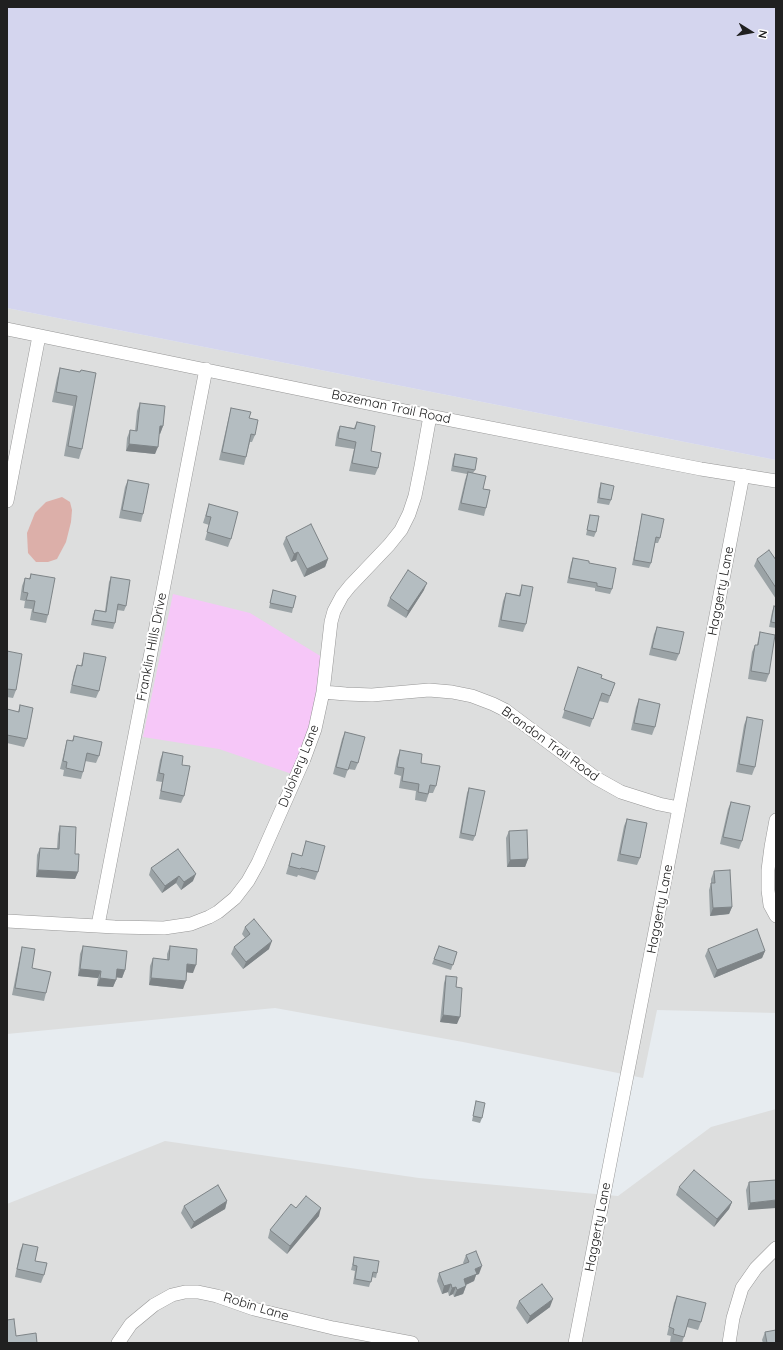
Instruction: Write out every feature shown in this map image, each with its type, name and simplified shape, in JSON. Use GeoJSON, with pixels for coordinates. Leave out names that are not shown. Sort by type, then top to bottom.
{"type":"FeatureCollection","features":[{"type":"Feature","properties":{"kind":"street","name":"Bozeman Trail Road"},"geometry":{"type":"LineString","coordinates":[[7,329],[430,416],[702,469],[776,481]]}},
{"type":"Feature","properties":{"kind":"street"},"geometry":{"type":"LineString","coordinates":[[7,501],[39,336]]}},
{"type":"Feature","properties":{"kind":"street","name":"Franklin Hills Drive"},"geometry":{"type":"LineString","coordinates":[[98,925],[206,369]]}},
{"type":"Feature","properties":{"kind":"street","name":"Dulohery Lane"},"geometry":{"type":"LineString","coordinates":[[7,921],[164,928],[182,926],[209,917],[218,912],[235,898],[248,881],[258,862],[304,759],[315,729],[323,692],[331,622],[334,611],[342,596],[350,586],[389,545],[401,530],[415,496],[430,416]]}},
{"type":"Feature","properties":{"kind":"street","name":"Haggerty Lane"},"geometry":{"type":"LineString","coordinates":[[575,1343],[743,475]]}},
{"type":"Feature","properties":{"kind":"street","name":"Brandon Trail Road"},"geometry":{"type":"LineString","coordinates":[[323,692],[372,695],[429,690],[472,696],[505,710],[596,778],[621,792],[659,804],[679,808]]}},
{"type":"Feature","properties":{"kind":"street"},"geometry":{"type":"LineString","coordinates":[[776,820],[768,870],[770,905],[776,916]]}},
{"type":"Feature","properties":{"kind":"street"},"geometry":{"type":"LineString","coordinates":[[729,1343],[733,1318],[742,1288],[751,1274],[776,1248]]}},
{"type":"Feature","properties":{"kind":"street","name":"Robin Lane"},"geometry":{"type":"LineString","coordinates":[[118,1343],[131,1324],[146,1311],[172,1295],[185,1292],[207,1293],[254,1309],[364,1339],[412,1343]]}},
{"type":"Feature","properties":{"kind":"shaded area"},"geometry":{"type":"Polygon","coordinates":[[[7,7],[776,7],[776,460],[7,308],[7,7]]]}},
{"type":"Feature","properties":{"kind":"shaded area"},"geometry":{"type":"Polygon","coordinates":[[[7,308],[776,460],[776,1013],[657,1010],[643,1078],[463,1042],[275,1008],[7,1034],[7,308]]]}},
{"type":"Feature","properties":{"kind":"shaded area"},"geometry":{"type":"Polygon","coordinates":[[[62,497],[70,502],[72,510],[71,522],[66,542],[57,559],[48,562],[36,562],[28,553],[27,533],[35,513],[46,502],[62,497]]]}},
{"type":"Feature","properties":{"kind":"shaded area"},"geometry":{"type":"Polygon","coordinates":[[[173,594],[250,613],[322,657],[313,715],[292,774],[219,749],[143,737],[173,594]]]}},
{"type":"Feature","properties":{"kind":"shaded area"},"geometry":{"type":"Polygon","coordinates":[[[776,1109],[776,1343],[7,1343],[7,1204],[165,1141],[419,1178],[618,1196],[711,1127],[776,1109]]]}},
{"type":"Feature","properties":{"kind":"building"},"geometry":{"type":"Polygon","coordinates":[[[60,368],[80,372],[81,370],[96,373],[82,449],[68,446],[77,396],[56,392],[60,368]]]}},
{"type":"Feature","properties":{"kind":"building"},"geometry":{"type":"Polygon","coordinates":[[[140,403],[165,406],[163,426],[160,426],[158,447],[129,444],[130,430],[137,431],[140,403]]]}},
{"type":"Feature","properties":{"kind":"building"},"geometry":{"type":"Polygon","coordinates":[[[231,408],[251,412],[249,418],[258,420],[255,435],[251,434],[246,457],[222,452],[231,408]]]}},
{"type":"Feature","properties":{"kind":"building"},"geometry":{"type":"Polygon","coordinates":[[[357,422],[375,426],[371,451],[381,453],[378,468],[352,463],[356,442],[338,438],[340,426],[355,429],[357,422]]]}},
{"type":"Feature","properties":{"kind":"building"},"geometry":{"type":"Polygon","coordinates":[[[455,454],[477,458],[475,470],[453,466],[455,454]]]}},
{"type":"Feature","properties":{"kind":"building"},"geometry":{"type":"Polygon","coordinates":[[[468,472],[486,476],[483,489],[490,490],[486,508],[461,503],[468,472]]]}},
{"type":"Feature","properties":{"kind":"building"},"geometry":{"type":"Polygon","coordinates":[[[128,480],[149,484],[143,514],[122,510],[128,480]]]}},
{"type":"Feature","properties":{"kind":"building"},"geometry":{"type":"Polygon","coordinates":[[[601,483],[614,486],[611,500],[599,498],[601,483]]]}},
{"type":"Feature","properties":{"kind":"building"},"geometry":{"type":"Polygon","coordinates":[[[209,504],[238,512],[231,539],[207,532],[211,517],[206,516],[209,504]]]}},
{"type":"Feature","properties":{"kind":"building"},"geometry":{"type":"Polygon","coordinates":[[[642,514],[664,519],[660,538],[656,537],[651,563],[634,560],[642,514]]]}},
{"type":"Feature","properties":{"kind":"building"},"geometry":{"type":"Polygon","coordinates":[[[590,515],[599,516],[596,532],[587,530],[590,515]]]}},
{"type":"Feature","properties":{"kind":"building"},"geometry":{"type":"Polygon","coordinates":[[[311,524],[328,559],[307,569],[298,552],[294,554],[286,537],[311,524]]]}},
{"type":"Feature","properties":{"kind":"building"},"geometry":{"type":"Polygon","coordinates":[[[769,550],[776,560],[776,588],[757,559],[769,550]]]}},
{"type":"Feature","properties":{"kind":"building"},"geometry":{"type":"Polygon","coordinates":[[[573,558],[589,561],[589,563],[616,568],[612,589],[597,586],[597,583],[569,578],[573,558]]]}},
{"type":"Feature","properties":{"kind":"building"},"geometry":{"type":"Polygon","coordinates":[[[408,570],[427,583],[408,611],[390,598],[408,570]]]}},
{"type":"Feature","properties":{"kind":"building"},"geometry":{"type":"Polygon","coordinates":[[[31,574],[55,578],[48,615],[33,612],[35,601],[26,600],[28,593],[23,592],[25,578],[30,579],[31,574]]]}},
{"type":"Feature","properties":{"kind":"building"},"geometry":{"type":"Polygon","coordinates":[[[111,577],[130,580],[126,606],[118,604],[115,623],[93,620],[95,610],[106,612],[111,577]]]}},
{"type":"Feature","properties":{"kind":"building"},"geometry":{"type":"Polygon","coordinates":[[[522,585],[533,587],[526,624],[501,620],[506,593],[520,596],[522,585]]]}},
{"type":"Feature","properties":{"kind":"building"},"geometry":{"type":"Polygon","coordinates":[[[273,590],[296,596],[293,608],[270,603],[273,590]]]}},
{"type":"Feature","properties":{"kind":"building"},"geometry":{"type":"Polygon","coordinates":[[[774,606],[776,607],[776,623],[771,622],[774,606]]]}},
{"type":"Feature","properties":{"kind":"building"},"geometry":{"type":"Polygon","coordinates":[[[657,627],[684,632],[679,654],[652,648],[657,627]]]}},
{"type":"Feature","properties":{"kind":"building"},"geometry":{"type":"Polygon","coordinates":[[[760,632],[775,635],[769,674],[751,671],[755,645],[758,645],[760,632]]]}},
{"type":"Feature","properties":{"kind":"building"},"geometry":{"type":"Polygon","coordinates":[[[7,651],[22,654],[16,690],[7,689],[7,651]]]}},
{"type":"Feature","properties":{"kind":"building"},"geometry":{"type":"Polygon","coordinates":[[[84,653],[106,657],[99,691],[72,685],[77,665],[82,666],[84,653]]]}},
{"type":"Feature","properties":{"kind":"building"},"geometry":{"type":"Polygon","coordinates":[[[578,667],[602,675],[601,678],[615,683],[610,696],[602,693],[593,719],[564,710],[578,667]]]}},
{"type":"Feature","properties":{"kind":"building"},"geometry":{"type":"Polygon","coordinates":[[[639,699],[660,704],[655,727],[634,723],[639,699]]]}},
{"type":"Feature","properties":{"kind":"building"},"geometry":{"type":"Polygon","coordinates":[[[20,705],[33,708],[27,739],[7,735],[7,709],[19,712],[20,705]]]}},
{"type":"Feature","properties":{"kind":"building"},"geometry":{"type":"Polygon","coordinates":[[[747,717],[763,720],[755,767],[739,764],[747,717]]]}},
{"type":"Feature","properties":{"kind":"building"},"geometry":{"type":"Polygon","coordinates":[[[345,732],[365,737],[358,763],[351,761],[348,770],[336,767],[345,732]]]}},
{"type":"Feature","properties":{"kind":"building"},"geometry":{"type":"Polygon","coordinates":[[[74,736],[102,742],[99,756],[87,753],[83,772],[66,768],[67,762],[63,761],[67,740],[73,741],[74,736]]]}},
{"type":"Feature","properties":{"kind":"building"},"geometry":{"type":"Polygon","coordinates":[[[400,750],[422,754],[421,763],[440,766],[436,786],[430,785],[428,794],[418,792],[419,784],[402,781],[404,768],[397,767],[400,750]]]}},
{"type":"Feature","properties":{"kind":"building"},"geometry":{"type":"Polygon","coordinates":[[[163,752],[183,756],[182,765],[190,766],[184,796],[161,791],[164,774],[159,773],[163,752]]]}},
{"type":"Feature","properties":{"kind":"building"},"geometry":{"type":"Polygon","coordinates":[[[469,788],[485,791],[475,836],[461,833],[469,788]]]}},
{"type":"Feature","properties":{"kind":"building"},"geometry":{"type":"Polygon","coordinates":[[[731,802],[750,806],[742,841],[723,837],[731,802]]]}},
{"type":"Feature","properties":{"kind":"building"},"geometry":{"type":"Polygon","coordinates":[[[627,819],[647,823],[640,858],[620,854],[627,819]]]}},
{"type":"Feature","properties":{"kind":"building"},"geometry":{"type":"Polygon","coordinates":[[[60,826],[76,827],[75,854],[79,854],[78,872],[38,870],[40,848],[59,849],[60,826]]]}},
{"type":"Feature","properties":{"kind":"building"},"geometry":{"type":"Polygon","coordinates":[[[527,830],[528,859],[510,860],[509,831],[527,830]]]}},
{"type":"Feature","properties":{"kind":"building"},"geometry":{"type":"Polygon","coordinates":[[[306,841],[325,846],[318,872],[289,866],[292,853],[302,856],[306,841]]]}},
{"type":"Feature","properties":{"kind":"building"},"geometry":{"type":"Polygon","coordinates":[[[178,849],[196,874],[184,882],[179,876],[165,886],[151,868],[178,849]]]}},
{"type":"Feature","properties":{"kind":"building"},"geometry":{"type":"Polygon","coordinates":[[[730,870],[732,907],[713,908],[711,883],[715,883],[714,871],[730,870]]]}},
{"type":"Feature","properties":{"kind":"building"},"geometry":{"type":"Polygon","coordinates":[[[254,919],[272,941],[246,962],[234,947],[250,934],[245,927],[254,919]]]}},
{"type":"Feature","properties":{"kind":"building"},"geometry":{"type":"Polygon","coordinates":[[[757,929],[765,951],[717,970],[708,949],[757,929]]]}},
{"type":"Feature","properties":{"kind":"building"},"geometry":{"type":"Polygon","coordinates":[[[83,946],[127,951],[125,970],[117,969],[116,980],[100,978],[101,971],[80,969],[83,946]]]}},
{"type":"Feature","properties":{"kind":"building"},"geometry":{"type":"Polygon","coordinates":[[[170,946],[197,949],[196,965],[187,964],[186,981],[151,978],[153,958],[169,960],[170,946]]]}},
{"type":"Feature","properties":{"kind":"building"},"geometry":{"type":"Polygon","coordinates":[[[439,946],[457,952],[453,965],[434,959],[439,946]]]}},
{"type":"Feature","properties":{"kind":"building"},"geometry":{"type":"Polygon","coordinates":[[[22,947],[35,949],[32,968],[51,972],[46,993],[15,988],[22,947]]]}},
{"type":"Feature","properties":{"kind":"building"},"geometry":{"type":"Polygon","coordinates":[[[446,976],[457,977],[456,987],[462,988],[460,1017],[443,1015],[446,976]]]}},
{"type":"Feature","properties":{"kind":"building"},"geometry":{"type":"Polygon","coordinates":[[[476,1101],[485,1103],[482,1118],[473,1116],[476,1101]]]}},
{"type":"Feature","properties":{"kind":"building"},"geometry":{"type":"Polygon","coordinates":[[[694,1170],[732,1202],[717,1219],[679,1187],[694,1170]]]}},
{"type":"Feature","properties":{"kind":"building"},"geometry":{"type":"Polygon","coordinates":[[[776,1180],[776,1200],[750,1203],[749,1182],[776,1180]]]}},
{"type":"Feature","properties":{"kind":"building"},"geometry":{"type":"Polygon","coordinates":[[[218,1185],[227,1201],[194,1222],[184,1206],[218,1185]]]}},
{"type":"Feature","properties":{"kind":"building"},"geometry":{"type":"Polygon","coordinates":[[[306,1196],[321,1208],[290,1246],[270,1230],[291,1204],[296,1208],[306,1196]]]}},
{"type":"Feature","properties":{"kind":"building"},"geometry":{"type":"Polygon","coordinates":[[[23,1244],[38,1247],[35,1261],[47,1263],[44,1275],[17,1269],[23,1244]]]}},
{"type":"Feature","properties":{"kind":"building"},"geometry":{"type":"Polygon","coordinates":[[[476,1251],[482,1266],[475,1269],[477,1274],[464,1279],[466,1286],[457,1290],[456,1287],[452,1288],[451,1284],[444,1286],[439,1273],[469,1262],[466,1255],[476,1251]]]}},
{"type":"Feature","properties":{"kind":"building"},"geometry":{"type":"Polygon","coordinates":[[[354,1257],[379,1261],[377,1273],[373,1272],[371,1282],[355,1279],[357,1266],[353,1265],[354,1257]]]}},
{"type":"Feature","properties":{"kind":"building"},"geometry":{"type":"Polygon","coordinates":[[[542,1284],[553,1299],[530,1316],[519,1301],[542,1284]]]}},
{"type":"Feature","properties":{"kind":"building"},"geometry":{"type":"Polygon","coordinates":[[[677,1296],[706,1303],[701,1322],[689,1319],[684,1337],[673,1334],[674,1329],[669,1327],[677,1296]]]}},
{"type":"Feature","properties":{"kind":"building"},"geometry":{"type":"Polygon","coordinates":[[[14,1319],[16,1336],[36,1333],[37,1343],[7,1343],[7,1320],[14,1319]]]}},
{"type":"Feature","properties":{"kind":"building"},"geometry":{"type":"Polygon","coordinates":[[[776,1330],[776,1343],[767,1343],[765,1332],[776,1330]]]}}]}
